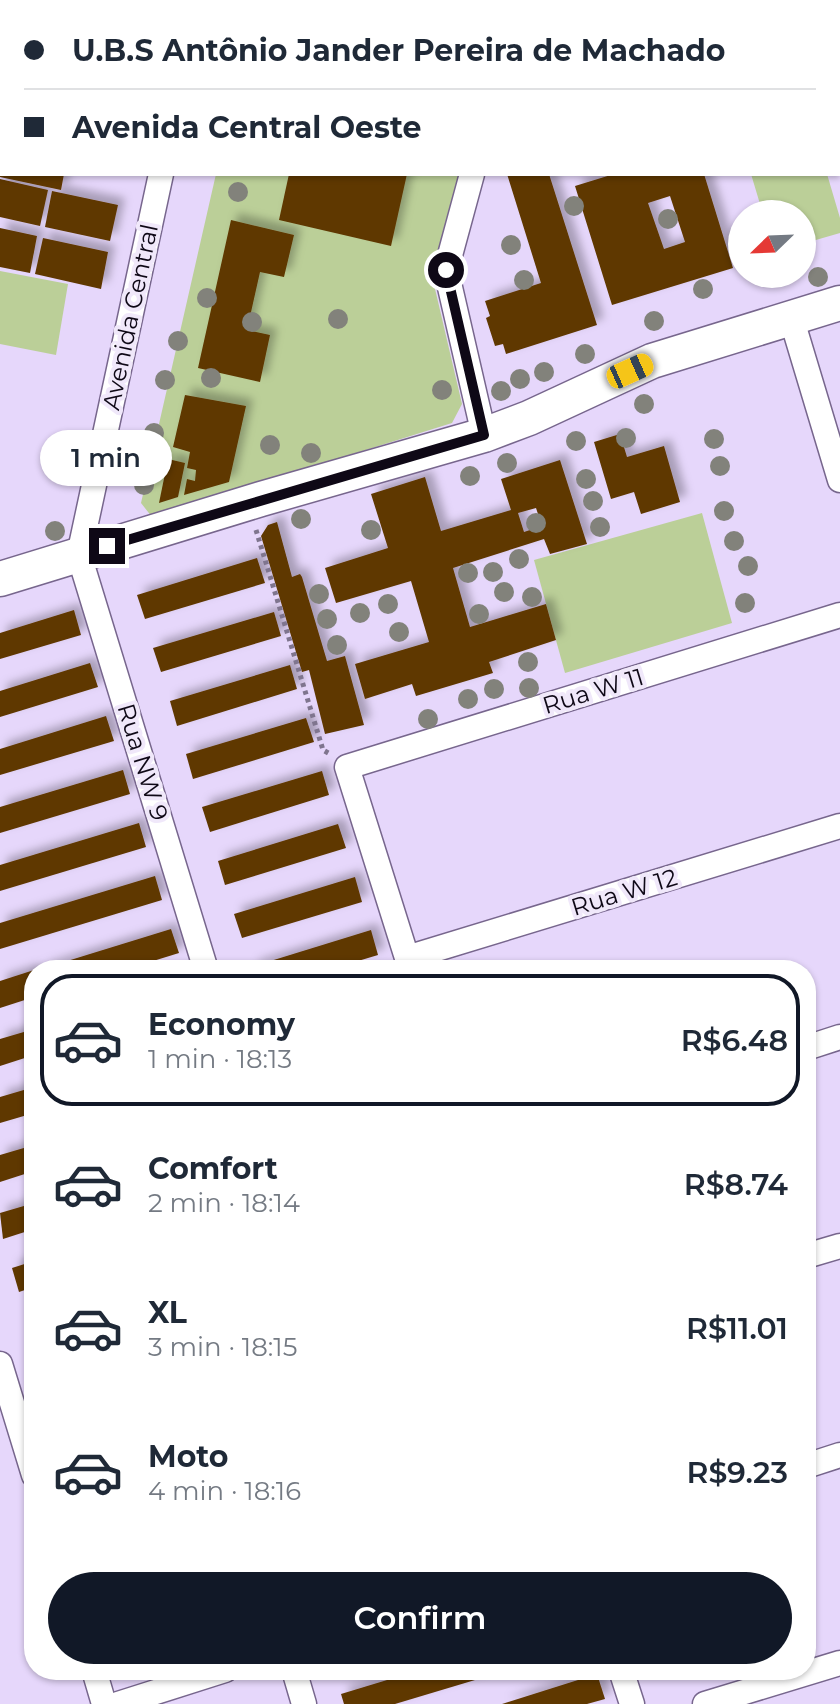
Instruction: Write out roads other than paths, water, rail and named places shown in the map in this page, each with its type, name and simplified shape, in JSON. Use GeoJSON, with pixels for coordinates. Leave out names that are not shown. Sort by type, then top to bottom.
{"type":"FeatureCollection","features":[{"type":"Feature","properties":{"kind":"street","name":"Avenida Central"},"geometry":{"type":"LineString","coordinates":[[79,555],[161,176]]}},
{"type":"Feature","properties":{"kind":"street"},"geometry":{"type":"LineString","coordinates":[[471,176],[446,270],[484,435]]}},
{"type":"Feature","properties":{"kind":"street"},"geometry":{"type":"LineString","coordinates":[[0,579],[484,435],[529,418],[652,361],[840,303]]}},
{"type":"Feature","properties":{"kind":"street"},"geometry":{"type":"LineString","coordinates":[[791,317],[840,480]]}},
{"type":"Feature","properties":{"kind":"street","name":"Rua NW 9"},"geometry":{"type":"LineString","coordinates":[[79,555],[203,960]]}},
{"type":"Feature","properties":{"kind":"street","name":"Rua W 11"},"geometry":{"type":"LineString","coordinates":[[407,958],[347,767],[840,615]]}},
{"type":"Feature","properties":{"kind":"street","name":"Rua W 12"},"geometry":{"type":"LineString","coordinates":[[407,958],[840,826]]}},
{"type":"Feature","properties":{"kind":"street"},"geometry":{"type":"LineString","coordinates":[[816,1045],[840,1037]]}},
{"type":"Feature","properties":{"kind":"street"},"geometry":{"type":"LineString","coordinates":[[816,1253],[840,1246]]}},
{"type":"Feature","properties":{"kind":"street"},"geometry":{"type":"LineString","coordinates":[[0,1364],[24,1442]]}},
{"type":"Feature","properties":{"kind":"street"},"geometry":{"type":"LineString","coordinates":[[816,1463],[840,1455]]}},
{"type":"Feature","properties":{"kind":"street"},"geometry":{"type":"LineString","coordinates":[[816,1670],[840,1663]]}},
{"type":"Feature","properties":{"kind":"street"},"geometry":{"type":"LineString","coordinates":[[97,1680],[104,1704]]}},
{"type":"Feature","properties":{"kind":"street"},"geometry":{"type":"LineString","coordinates":[[118,1704],[194,1680]]}},
{"type":"Feature","properties":{"kind":"street"},"geometry":{"type":"LineString","coordinates":[[297,1680],[304,1704]]}},
{"type":"Feature","properties":{"kind":"street"},"geometry":{"type":"LineString","coordinates":[[624,1680],[632,1704]]}},
{"type":"Feature","properties":{"kind":"street"},"geometry":{"type":"LineString","coordinates":[[705,1704],[784,1680]]}}]}
